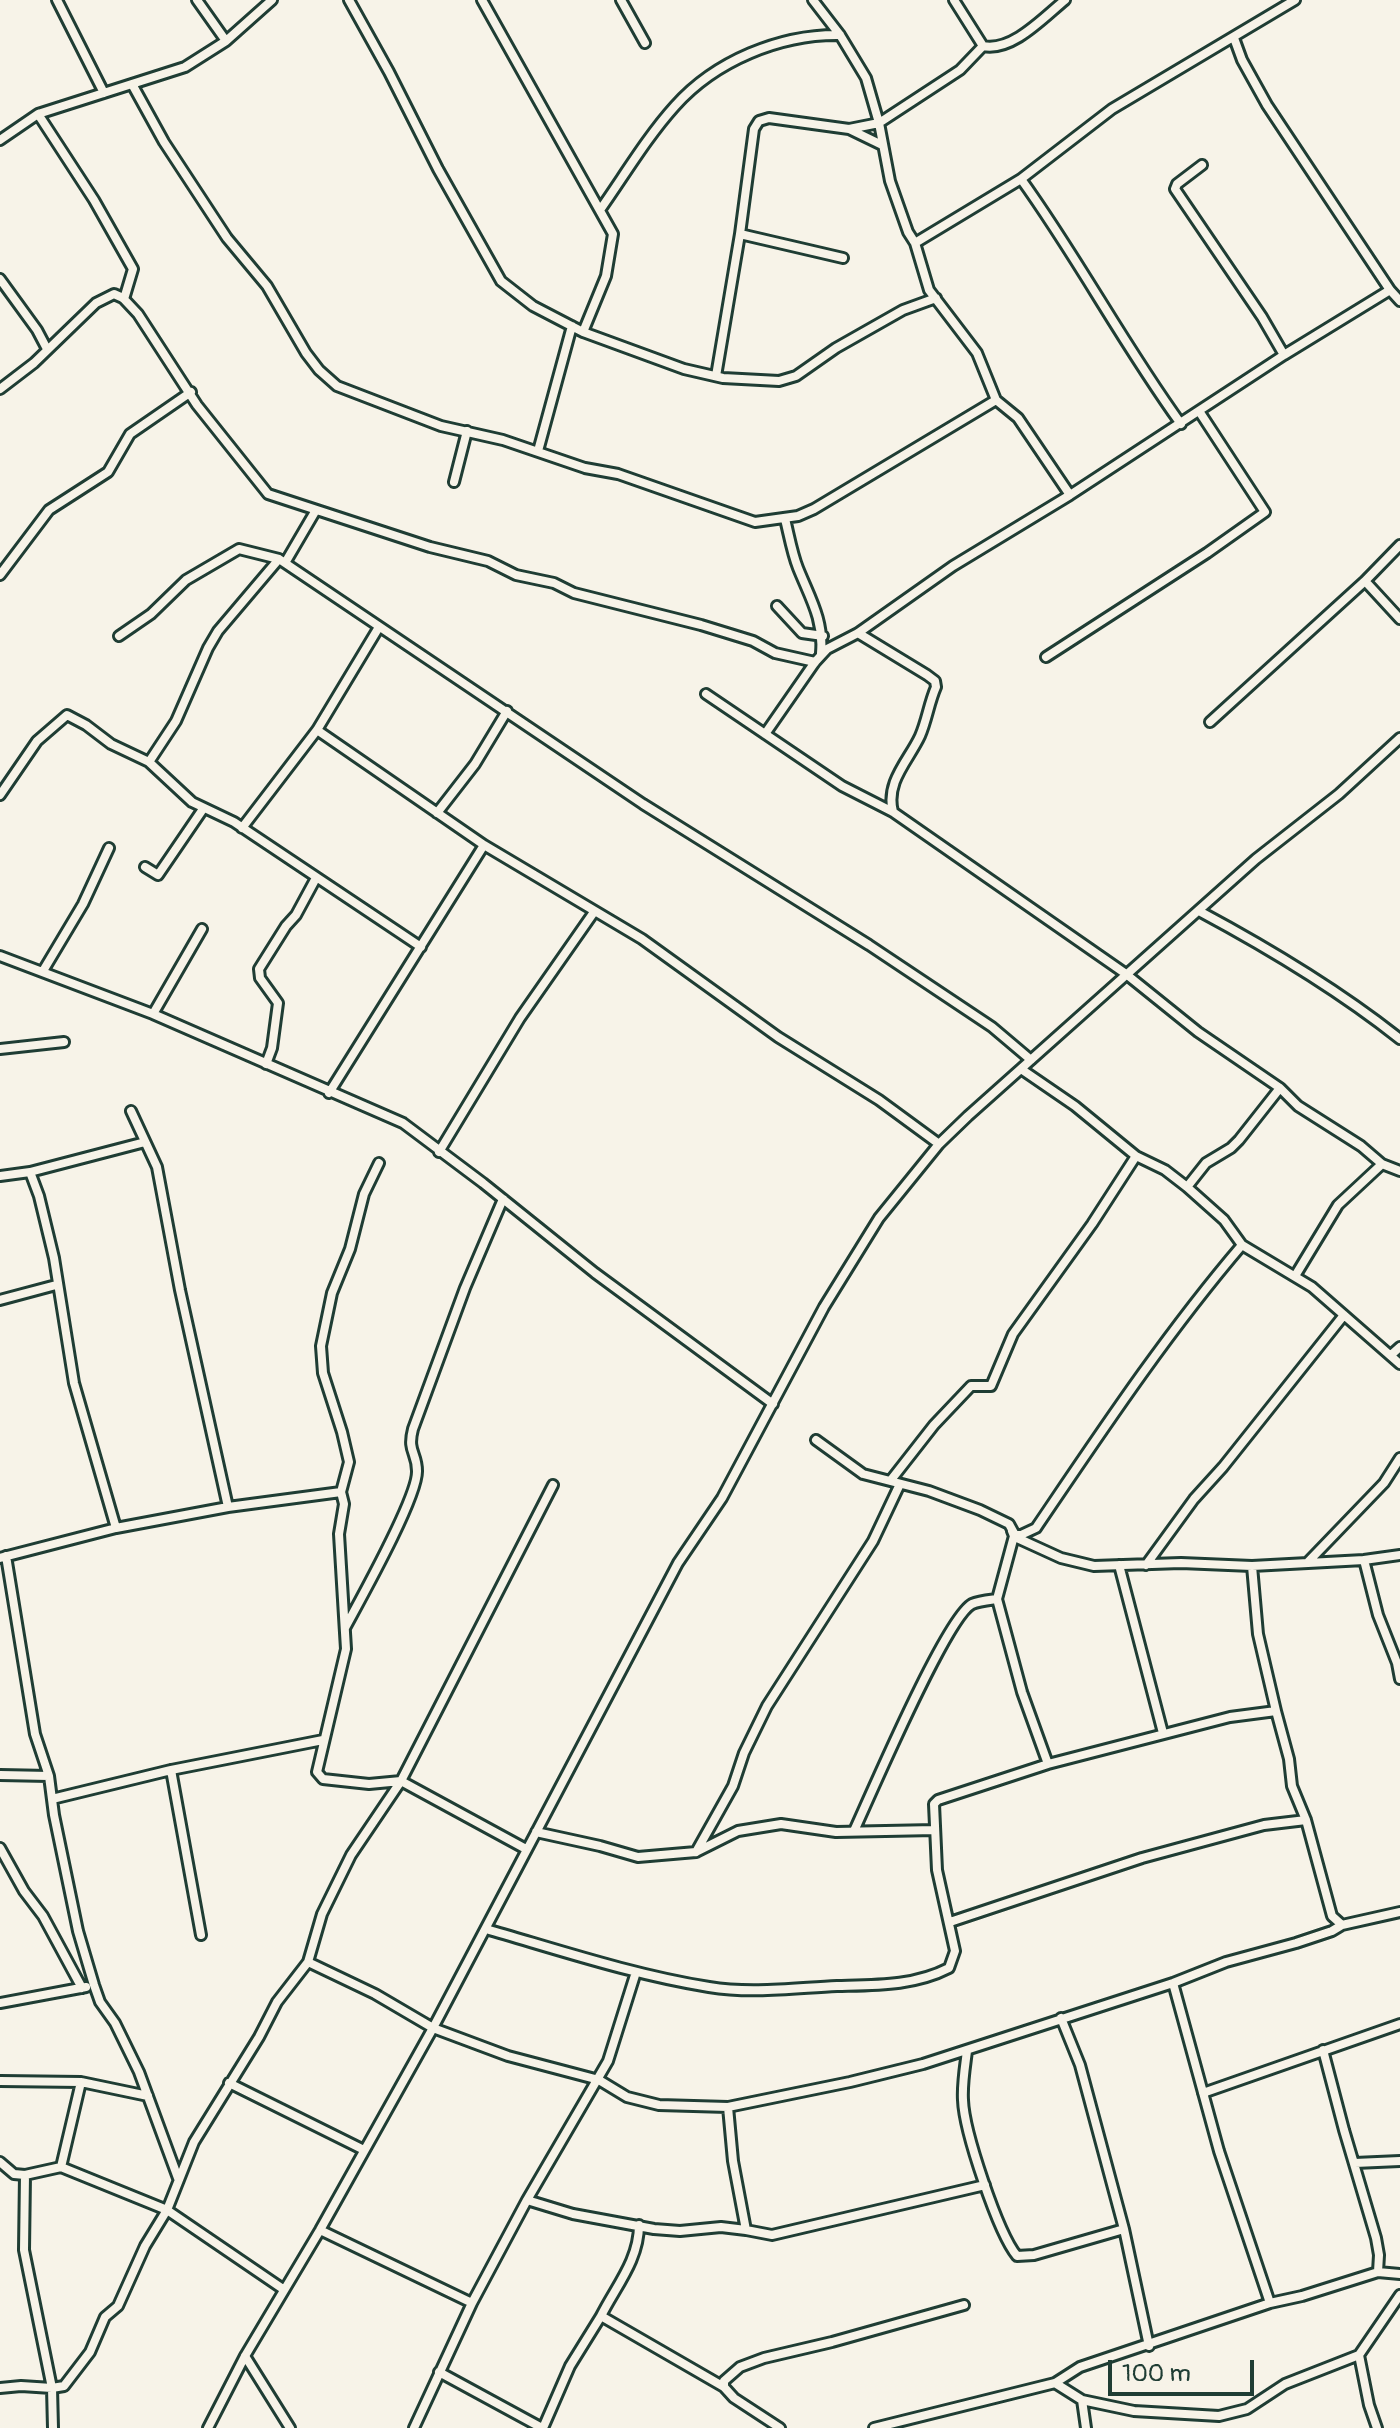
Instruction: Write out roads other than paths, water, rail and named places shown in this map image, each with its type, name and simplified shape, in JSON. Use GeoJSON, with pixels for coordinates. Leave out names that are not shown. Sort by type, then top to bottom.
{"type":"FeatureCollection","features":[{"type":"Feature","properties":{"kind":"street"},"geometry":{"type":"LineString","coordinates":[[57,0],[104,93]]}},
{"type":"Feature","properties":{"kind":"street"},"geometry":{"type":"LineString","coordinates":[[197,0],[226,41]]}},
{"type":"Feature","properties":{"kind":"street"},"geometry":{"type":"LineString","coordinates":[[0,140],[38,114],[185,67],[226,41],[272,0]]}},
{"type":"Feature","properties":{"kind":"street"},"geometry":{"type":"LineString","coordinates":[[349,0],[501,281],[533,306],[583,332],[684,369],[716,376],[779,381],[796,376],[836,348],[903,310],[936,298]]}},
{"type":"Feature","properties":{"kind":"street"},"geometry":{"type":"LineString","coordinates":[[482,0],[613,234],[606,276],[583,332]]}},
{"type":"Feature","properties":{"kind":"street"},"geometry":{"type":"LineString","coordinates":[[621,0],[645,43]]}},
{"type":"Feature","properties":{"kind":"street"},"geometry":{"type":"LineString","coordinates":[[813,0],[840,35],[866,78],[897,204],[915,243],[929,290],[977,353],[996,400],[1018,418],[1070,495]]}},
{"type":"Feature","properties":{"kind":"street"},"geometry":{"type":"LineString","coordinates":[[954,0],[983,46],[993,48],[1007,45],[1065,0]]}},
{"type":"Feature","properties":{"kind":"street"},"geometry":{"type":"LineString","coordinates":[[915,243],[1021,179],[1112,109],[1295,0]]}},
{"type":"Feature","properties":{"kind":"street"},"geometry":{"type":"LineString","coordinates":[[600,210],[676,105],[724,65],[776,44],[840,35]]}},
{"type":"Feature","properties":{"kind":"street"},"geometry":{"type":"LineString","coordinates":[[1234,38],[1242,60],[1267,105],[1400,301]]}},
{"type":"Feature","properties":{"kind":"street"},"geometry":{"type":"LineString","coordinates":[[849,129],[879,123],[960,70],[983,46]]}},
{"type":"Feature","properties":{"kind":"street"},"geometry":{"type":"LineString","coordinates":[[132,84],[171,152],[227,238],[267,286],[319,370],[337,386],[441,426],[538,451],[585,468],[618,474],[755,522],[785,519],[814,509],[996,400]]}},
{"type":"Feature","properties":{"kind":"street"},"geometry":{"type":"LineString","coordinates":[[38,114],[94,200],[133,269],[124,299]]}},
{"type":"Feature","properties":{"kind":"street"},"geometry":{"type":"LineString","coordinates":[[716,376],[754,129],[759,121],[769,118],[849,129],[882,145]]}},
{"type":"Feature","properties":{"kind":"street"},"geometry":{"type":"LineString","coordinates":[[1202,165],[1177,184],[1175,189],[1262,317],[1284,355]]}},
{"type":"Feature","properties":{"kind":"street"},"geometry":{"type":"LineString","coordinates":[[1021,179],[1071,252],[1112,323],[1181,424]]}},
{"type":"Feature","properties":{"kind":"street"},"geometry":{"type":"LineString","coordinates":[[740,234],[843,258]]}},
{"type":"Feature","properties":{"kind":"street"},"geometry":{"type":"LineString","coordinates":[[0,279],[47,349]]}},
{"type":"Feature","properties":{"kind":"street"},"geometry":{"type":"LineString","coordinates":[[821,653],[858,633],[953,566],[1070,495],[1284,355],[1390,290]]}},
{"type":"Feature","properties":{"kind":"street"},"geometry":{"type":"LineString","coordinates":[[0,389],[34,363],[96,303],[114,294],[124,299],[138,314],[214,427],[268,494],[430,547],[488,561],[516,575],[554,583],[574,593],[701,625],[753,641],[775,653],[815,662]]}},
{"type":"Feature","properties":{"kind":"street"},"geometry":{"type":"LineString","coordinates":[[538,451],[572,326]]}},
{"type":"Feature","properties":{"kind":"street"},"geometry":{"type":"LineString","coordinates":[[1,572],[49,510],[108,472],[130,434],[191,392]]}},
{"type":"Feature","properties":{"kind":"street"},"geometry":{"type":"LineString","coordinates":[[1046,657],[1265,512],[1199,411]]}},
{"type":"Feature","properties":{"kind":"street"},"geometry":{"type":"LineString","coordinates":[[454,482],[467,431]]}},
{"type":"Feature","properties":{"kind":"street"},"geometry":{"type":"LineString","coordinates":[[149,762],[176,721],[218,631],[282,561],[316,510]]}},
{"type":"Feature","properties":{"kind":"street"},"geometry":{"type":"LineString","coordinates":[[765,734],[821,653],[823,636],[813,599],[797,564],[785,519]]}},
{"type":"Feature","properties":{"kind":"street"},"geometry":{"type":"LineString","coordinates":[[1210,722],[1365,581],[1400,545]]}},
{"type":"Feature","properties":{"kind":"street"},"geometry":{"type":"LineString","coordinates":[[119,636],[151,614],[186,580],[239,549],[282,561],[643,804],[869,945],[992,1027],[1031,1060]]}},
{"type":"Feature","properties":{"kind":"street"},"geometry":{"type":"LineString","coordinates":[[1365,581],[1400,619]]}},
{"type":"Feature","properties":{"kind":"street"},"geometry":{"type":"LineString","coordinates":[[777,606],[802,633],[823,636]]}},
{"type":"Feature","properties":{"kind":"street"},"geometry":{"type":"LineString","coordinates":[[242,828],[317,730],[379,627]]}},
{"type":"Feature","properties":{"kind":"street"},"geometry":{"type":"LineString","coordinates":[[858,633],[935,681],[936,687],[920,735],[896,778],[891,805],[893,812]]}},
{"type":"Feature","properties":{"kind":"street"},"geometry":{"type":"LineString","coordinates":[[706,694],[842,786],[893,812],[1126,974],[1198,1032],[1280,1088],[1298,1106],[1361,1146],[1382,1164],[1400,1171]]}},
{"type":"Feature","properties":{"kind":"street"},"geometry":{"type":"LineString","coordinates":[[437,813],[475,764],[507,711]]}},
{"type":"Feature","properties":{"kind":"street"},"geometry":{"type":"LineString","coordinates":[[0,795],[37,741],[67,715],[111,744],[149,762],[203,809],[242,828],[421,947]]}},
{"type":"Feature","properties":{"kind":"street"},"geometry":{"type":"LineString","coordinates":[[317,730],[484,845],[642,939],[778,1037],[879,1100],[939,1144]]}},
{"type":"Feature","properties":{"kind":"street"},"geometry":{"type":"LineString","coordinates":[[208,2428],[245,2356],[320,2230],[433,2028],[678,1563],[722,1498],[824,1307],[879,1218],[939,1144],[1256,859],[1339,794],[1400,738]]}},
{"type":"Feature","properties":{"kind":"street"},"geometry":{"type":"LineString","coordinates":[[145,867],[158,875],[203,809]]}},
{"type":"Feature","properties":{"kind":"street"},"geometry":{"type":"LineString","coordinates":[[329,1093],[484,845]]}},
{"type":"Feature","properties":{"kind":"street"},"geometry":{"type":"LineString","coordinates":[[43,971],[83,904],[109,848]]}},
{"type":"Feature","properties":{"kind":"street"},"geometry":{"type":"LineString","coordinates":[[266,1064],[272,1048],[278,1003],[260,978],[259,969],[296,915],[316,878]]}},
{"type":"Feature","properties":{"kind":"street"},"geometry":{"type":"LineString","coordinates":[[1199,911],[1326,984],[1400,1039]]}},
{"type":"Feature","properties":{"kind":"street"},"geometry":{"type":"LineString","coordinates":[[439,1152],[520,1018],[594,912]]}},
{"type":"Feature","properties":{"kind":"street"},"geometry":{"type":"LineString","coordinates":[[153,1014],[202,929]]}},
{"type":"Feature","properties":{"kind":"street"},"geometry":{"type":"LineString","coordinates":[[0,956],[153,1014],[403,1123],[595,1273],[773,1404]]}},
{"type":"Feature","properties":{"kind":"street"},"geometry":{"type":"LineString","coordinates":[[0,1049],[64,1042]]}},
{"type":"Feature","properties":{"kind":"street"},"geometry":{"type":"LineString","coordinates":[[1021,1069],[1075,1106],[1136,1156],[1165,1170],[1187,1187],[1224,1220],[1242,1245],[1295,1276],[1400,1364]]}},
{"type":"Feature","properties":{"kind":"street"},"geometry":{"type":"LineString","coordinates":[[1187,1187],[1206,1163],[1239,1140],[1280,1088]]}},
{"type":"Feature","properties":{"kind":"street"},"geometry":{"type":"LineString","coordinates":[[131,1111],[157,1167],[180,1290],[228,1507]]}},
{"type":"Feature","properties":{"kind":"street"},"geometry":{"type":"LineString","coordinates":[[0,1176],[30,1172],[145,1142]]}},
{"type":"Feature","properties":{"kind":"street"},"geometry":{"type":"LineString","coordinates":[[696,1852],[733,1786],[744,1753],[767,1706],[866,1553],[896,1482],[934,1425],[971,1386],[991,1386],[1013,1334],[1092,1224],[1136,1156]]}},
{"type":"Feature","properties":{"kind":"street"},"geometry":{"type":"LineString","coordinates":[[379,1163],[364,1194],[350,1249],[332,1293],[321,1346],[323,1373],[349,1462],[341,1492],[344,1504],[339,1534],[346,1649],[317,1772],[323,1779],[369,1784],[401,1781],[526,1849]]}},
{"type":"Feature","properties":{"kind":"street"},"geometry":{"type":"LineString","coordinates":[[1295,1276],[1338,1205],[1382,1164]]}},
{"type":"Feature","properties":{"kind":"street"},"geometry":{"type":"LineString","coordinates":[[30,1172],[54,1258],[74,1383],[116,1528]]}},
{"type":"Feature","properties":{"kind":"street"},"geometry":{"type":"LineString","coordinates":[[344,1629],[410,1497],[417,1471],[409,1444],[413,1429],[465,1288],[503,1199]]}},
{"type":"Feature","properties":{"kind":"street"},"geometry":{"type":"LineString","coordinates":[[816,1440],[863,1474],[929,1491],[1009,1524],[1015,1535],[1021,1535],[1036,1528],[1099,1433],[1242,1245]]}},
{"type":"Feature","properties":{"kind":"street"},"geometry":{"type":"LineString","coordinates":[[0,1300],[56,1285]]}},
{"type":"Feature","properties":{"kind":"street"},"geometry":{"type":"LineString","coordinates":[[1146,1565],[1194,1499],[1344,1315]]}},
{"type":"Feature","properties":{"kind":"street"},"geometry":{"type":"LineString","coordinates":[[1391,1355],[1400,1347]]}},
{"type":"Feature","properties":{"kind":"street"},"geometry":{"type":"LineString","coordinates":[[1308,1562],[1384,1483],[1400,1458]]}},
{"type":"Feature","properties":{"kind":"street"},"geometry":{"type":"LineString","coordinates":[[0,2388],[64,2386],[85,2361],[105,2317],[118,2306],[145,2246],[167,2210],[194,2142],[277,2002],[308,1962],[322,1914],[351,1855],[401,1781],[553,1485]]}},
{"type":"Feature","properties":{"kind":"street"},"geometry":{"type":"LineString","coordinates":[[178,2178],[139,2072],[115,2023],[100,2002],[78,1931],[49,1776],[35,1734],[3,1557],[116,1528],[228,1507],[341,1492]]}},
{"type":"Feature","properties":{"kind":"street"},"geometry":{"type":"LineString","coordinates":[[1009,1524],[1014,1536],[997,1599],[1022,1692],[1048,1764]]}},
{"type":"Feature","properties":{"kind":"street"},"geometry":{"type":"LineString","coordinates":[[1014,1536],[1073,1562],[1094,1566],[1252,1566],[1400,1555]]}},
{"type":"Feature","properties":{"kind":"street"},"geometry":{"type":"LineString","coordinates":[[1364,1560],[1378,1615],[1400,1679]]}},
{"type":"Feature","properties":{"kind":"street"},"geometry":{"type":"LineString","coordinates":[[1119,1565],[1163,1733]]}},
{"type":"Feature","properties":{"kind":"street"},"geometry":{"type":"LineString","coordinates":[[1252,1566],[1258,1634],[1289,1759],[1292,1786],[1306,1820],[1332,1916],[1342,1925]]}},
{"type":"Feature","properties":{"kind":"street"},"geometry":{"type":"LineString","coordinates":[[854,1831],[921,1686],[962,1614],[972,1604],[997,1599]]}},
{"type":"Feature","properties":{"kind":"street"},"geometry":{"type":"LineString","coordinates":[[486,1929],[636,1972],[710,1987],[752,1990],[904,1984],[933,1976],[949,1968],[955,1951],[937,1870],[933,1815],[934,1804],[938,1800],[1048,1764],[1163,1733],[1230,1717],[1276,1711]]}},
{"type":"Feature","properties":{"kind":"street"},"geometry":{"type":"LineString","coordinates":[[52,1799],[171,1770],[323,1740]]}},
{"type":"Feature","properties":{"kind":"street"},"geometry":{"type":"LineString","coordinates":[[171,1770],[201,1935]]}},
{"type":"Feature","properties":{"kind":"street"},"geometry":{"type":"LineString","coordinates":[[0,1775],[49,1776]]}},
{"type":"Feature","properties":{"kind":"street"},"geometry":{"type":"LineString","coordinates":[[950,1922],[1142,1858],[1264,1825],[1306,1820]]}},
{"type":"Feature","properties":{"kind":"street"},"geometry":{"type":"LineString","coordinates":[[536,1832],[638,1857],[696,1852],[738,1831],[758,1826],[781,1824],[813,1830],[854,1831],[935,1830]]}},
{"type":"Feature","properties":{"kind":"street"},"geometry":{"type":"LineString","coordinates":[[0,1848],[24,1891],[43,1916],[82,1988]]}},
{"type":"Feature","properties":{"kind":"street"},"geometry":{"type":"LineString","coordinates":[[308,1962],[366,1989],[433,2028],[508,2056],[599,2080],[627,2097],[659,2105],[728,2107],[850,2082],[967,2051],[1173,1983],[1197,1972],[1332,1931],[1342,1925],[1400,1912]]}},
{"type":"Feature","properties":{"kind":"street"},"geometry":{"type":"LineString","coordinates":[[414,2428],[472,2303],[527,2200],[599,2080],[636,1972]]}},
{"type":"Feature","properties":{"kind":"street"},"geometry":{"type":"LineString","coordinates":[[1173,1983],[1219,2151],[1270,2303]]}},
{"type":"Feature","properties":{"kind":"street"},"geometry":{"type":"LineString","coordinates":[[0,2003],[94,1985]]}},
{"type":"Feature","properties":{"kind":"street"},"geometry":{"type":"LineString","coordinates":[[1061,2018],[1080,2065],[1124,2229],[1149,2346]]}},
{"type":"Feature","properties":{"kind":"street"},"geometry":{"type":"LineString","coordinates":[[1203,2093],[1400,2024]]}},
{"type":"Feature","properties":{"kind":"street"},"geometry":{"type":"LineString","coordinates":[[1323,2050],[1376,2238],[1378,2272]]}},
{"type":"Feature","properties":{"kind":"street"},"geometry":{"type":"LineString","coordinates":[[967,2051],[963,2102],[985,2185],[1007,2240],[1017,2256],[1034,2255],[1124,2229]]}},
{"type":"Feature","properties":{"kind":"street"},"geometry":{"type":"LineString","coordinates":[[0,2081],[81,2082],[148,2096]]}},
{"type":"Feature","properties":{"kind":"street"},"geometry":{"type":"LineString","coordinates":[[61,2167],[81,2082]]}},
{"type":"Feature","properties":{"kind":"street"},"geometry":{"type":"LineString","coordinates":[[229,2083],[364,2150]]}},
{"type":"Feature","properties":{"kind":"street"},"geometry":{"type":"LineString","coordinates":[[728,2107],[733,2161],[746,2230]]}},
{"type":"Feature","properties":{"kind":"street"},"geometry":{"type":"LineString","coordinates":[[1355,2163],[1400,2161]]}},
{"type":"Feature","properties":{"kind":"street"},"geometry":{"type":"LineString","coordinates":[[0,2162],[14,2174],[25,2175],[61,2167],[167,2210],[283,2289]]}},
{"type":"Feature","properties":{"kind":"street"},"geometry":{"type":"LineString","coordinates":[[25,2175],[24,2250],[52,2388],[53,2428]]}},
{"type":"Feature","properties":{"kind":"street"},"geometry":{"type":"LineString","coordinates":[[527,2200],[573,2214],[654,2229],[680,2231],[721,2227],[772,2235],[985,2185]]}},
{"type":"Feature","properties":{"kind":"street"},"geometry":{"type":"LineString","coordinates":[[439,2372],[542,2428],[570,2366],[635,2255],[639,2225]]}},
{"type":"Feature","properties":{"kind":"street"},"geometry":{"type":"LineString","coordinates":[[320,2230],[472,2303]]}},
{"type":"Feature","properties":{"kind":"street"},"geometry":{"type":"LineString","coordinates":[[874,2428],[1055,2383],[1080,2367],[1270,2303],[1293,2299],[1378,2272],[1400,2274]]}},
{"type":"Feature","properties":{"kind":"street"},"geometry":{"type":"LineString","coordinates":[[1055,2383],[1082,2400],[1134,2411],[1219,2416],[1247,2409],[1285,2384],[1359,2355],[1400,2295]]}},
{"type":"Feature","properties":{"kind":"street"},"geometry":{"type":"LineString","coordinates":[[724,2387],[724,2381],[732,2372],[764,2358],[964,2305]]}},
{"type":"Feature","properties":{"kind":"street"},"geometry":{"type":"LineString","coordinates":[[601,2316],[724,2387],[734,2398],[780,2428]]}},
{"type":"Feature","properties":{"kind":"street"},"geometry":{"type":"LineString","coordinates":[[1359,2355],[1377,2428]]}},
{"type":"Feature","properties":{"kind":"street"},"geometry":{"type":"LineString","coordinates":[[245,2356],[290,2428]]}},
{"type":"Feature","properties":{"kind":"street"},"geometry":{"type":"LineString","coordinates":[[1082,2400],[1086,2428]]}}]}
